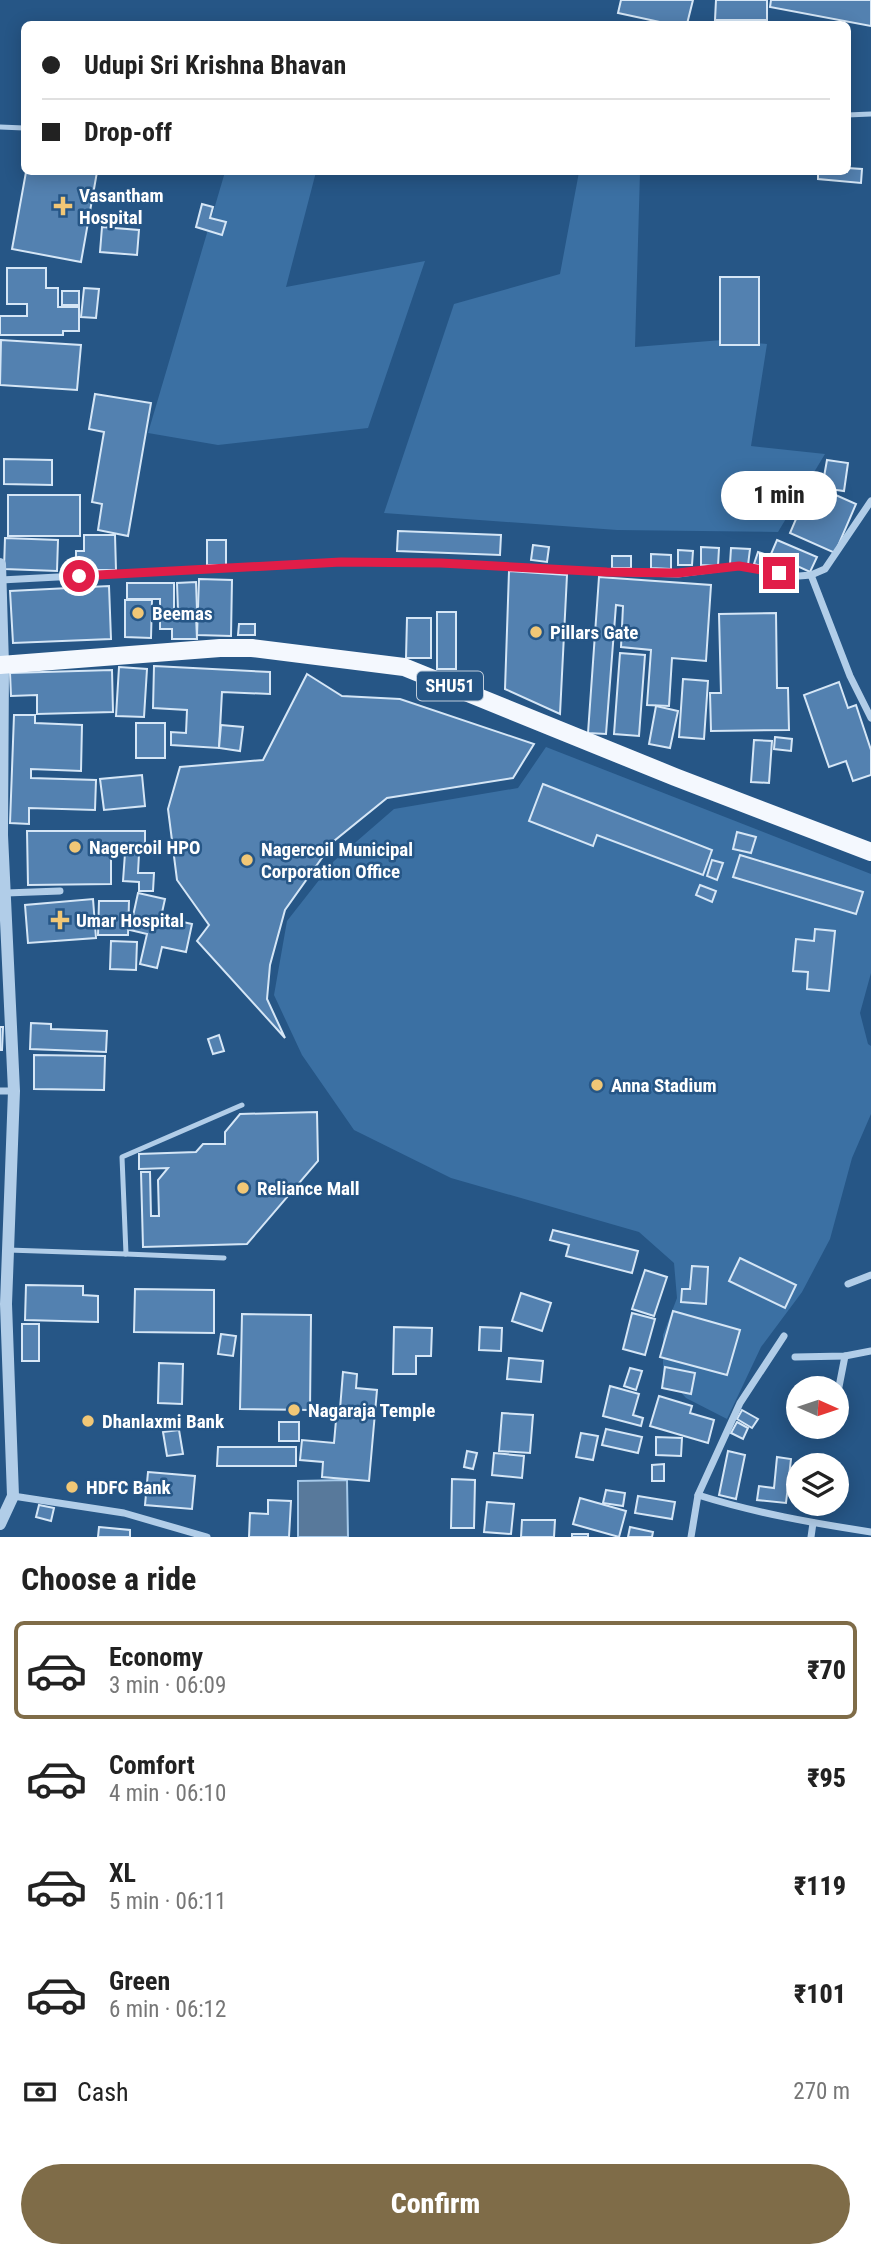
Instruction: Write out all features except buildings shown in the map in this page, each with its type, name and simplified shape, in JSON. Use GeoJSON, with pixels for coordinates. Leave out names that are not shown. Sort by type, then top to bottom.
{"type":"FeatureCollection","features":[{"type":"Feature","properties":{"kind":"main road","name":"SHU51"},"geometry":{"type":"LineString","coordinates":[[2,665],[220,648],[252,648],[404,667],[675,777],[871,852]]}},
{"type":"Feature","properties":{"kind":"street"},"geometry":{"type":"LineString","coordinates":[[1,580],[341,562],[441,563],[678,573],[739,566],[799,576],[811,575],[825,569],[871,501]]}},
{"type":"Feature","properties":{"kind":"street"},"geometry":{"type":"LineString","coordinates":[[0,564],[1,835],[14,1091],[4,1333],[13,1496],[0,1524]]}},
{"type":"Feature","properties":{"kind":"street"},"geometry":{"type":"LineString","coordinates":[[811,575],[850,676],[871,718]]}},
{"type":"Feature","properties":{"kind":"street"},"geometry":{"type":"LineString","coordinates":[[6,893],[60,891]]}},
{"type":"Feature","properties":{"kind":"street"},"geometry":{"type":"LineString","coordinates":[[0,1091],[14,1091]]}},
{"type":"Feature","properties":{"kind":"street"},"geometry":{"type":"LineString","coordinates":[[848,1284],[871,1275]]}},
{"type":"Feature","properties":{"kind":"street"},"geometry":{"type":"LineString","coordinates":[[691,1537],[698,1495],[740,1403],[784,1336]]}},
{"type":"Feature","properties":{"kind":"street"},"geometry":{"type":"LineString","coordinates":[[795,1357],[845,1356],[871,1351]]}},
{"type":"Feature","properties":{"kind":"street"},"geometry":{"type":"LineString","coordinates":[[841,1376],[845,1356]]}},
{"type":"Feature","properties":{"kind":"street"},"geometry":{"type":"LineString","coordinates":[[698,1495],[736,1507],[871,1532]]}},
{"type":"Feature","properties":{"kind":"street"},"geometry":{"type":"LineString","coordinates":[[13,1496],[124,1513],[207,1537]]}},
{"type":"Feature","properties":{"kind":"street"},"geometry":{"type":"LineString","coordinates":[[811,1537],[813,1523]]}},
{"type":"Feature","properties":{"kind":"lane"},"geometry":{"type":"LineString","coordinates":[[851,115],[871,114]]}},
{"type":"Feature","properties":{"kind":"lane"},"geometry":{"type":"LineString","coordinates":[[0,127],[21,128]]}},
{"type":"Feature","properties":{"kind":"lane"},"geometry":{"type":"LineString","coordinates":[[126,1254],[122,1157],[242,1105]]}},
{"type":"Feature","properties":{"kind":"lane"},"geometry":{"type":"LineString","coordinates":[[8,1250],[224,1258]]}},
{"type":"Feature","properties":{"kind":"shaded area"},"geometry":{"type":"Polygon","coordinates":[[[224,175],[315,175],[286,287],[425,261],[368,428],[218,445],[148,433],[224,175]]]}},
{"type":"Feature","properties":{"kind":"shaded area"},"geometry":{"type":"Polygon","coordinates":[[[578,175],[640,175],[635,347],[722,340],[767,344],[751,446],[825,454],[778,532],[617,530],[384,513],[454,304],[560,274],[578,175]]]}},
{"type":"Feature","properties":{"kind":"shaded area","name":"Anna Stadium"},"geometry":{"type":"Polygon","coordinates":[[[546,747],[871,874],[871,973],[860,1013],[868,1044],[871,1046],[871,1114],[852,1158],[830,1239],[802,1292],[761,1347],[727,1419],[686,1398],[663,1373],[663,1335],[677,1298],[674,1263],[639,1232],[451,1178],[354,1130],[302,1055],[274,995],[287,921],[334,861],[394,809],[518,788],[546,747]]]}},
{"type":"Feature","properties":{"kind":"shaded area"},"geometry":{"type":"Polygon","coordinates":[[[347,1480],[348,1537],[298,1537],[298,1481],[347,1480]]]}},
{"type":"Feature","properties":{"kind":"place","name":"Vasantham Hospital"},"geometry":{"type":"Point","coordinates":[63,206]}},
{"type":"Feature","properties":{"kind":"place","name":"Beemas"},"geometry":{"type":"Point","coordinates":[138,613]}},
{"type":"Feature","properties":{"kind":"place","name":"Pillars Gate"},"geometry":{"type":"Point","coordinates":[536,632]}},
{"type":"Feature","properties":{"kind":"place","name":"Nagercoil HPO"},"geometry":{"type":"Point","coordinates":[75,847]}},
{"type":"Feature","properties":{"kind":"place","name":"Nagercoil Municipal Corporation Office"},"geometry":{"type":"Point","coordinates":[247,860]}},
{"type":"Feature","properties":{"kind":"place","name":"Umar Hospital"},"geometry":{"type":"Point","coordinates":[60,920]}},
{"type":"Feature","properties":{"kind":"place","name":"Anna Stadium"},"geometry":{"type":"Point","coordinates":[597,1085]}},
{"type":"Feature","properties":{"kind":"place","name":"Reliance Mall"},"geometry":{"type":"Point","coordinates":[243,1188]}},
{"type":"Feature","properties":{"kind":"place","name":"Nagaraja Temple"},"geometry":{"type":"Point","coordinates":[294,1410]}},
{"type":"Feature","properties":{"kind":"place","name":"Dhanlaxmi Bank"},"geometry":{"type":"Point","coordinates":[88,1421]}},
{"type":"Feature","properties":{"kind":"place","name":"HDFC Bank"},"geometry":{"type":"Point","coordinates":[72,1487]}},
{"type":"Feature","properties":{"kind":"route"},"geometry":{"type":"LineString","coordinates":[[79,576],[341,562],[441,563],[678,573],[739,566],[779,573]]}}]}
